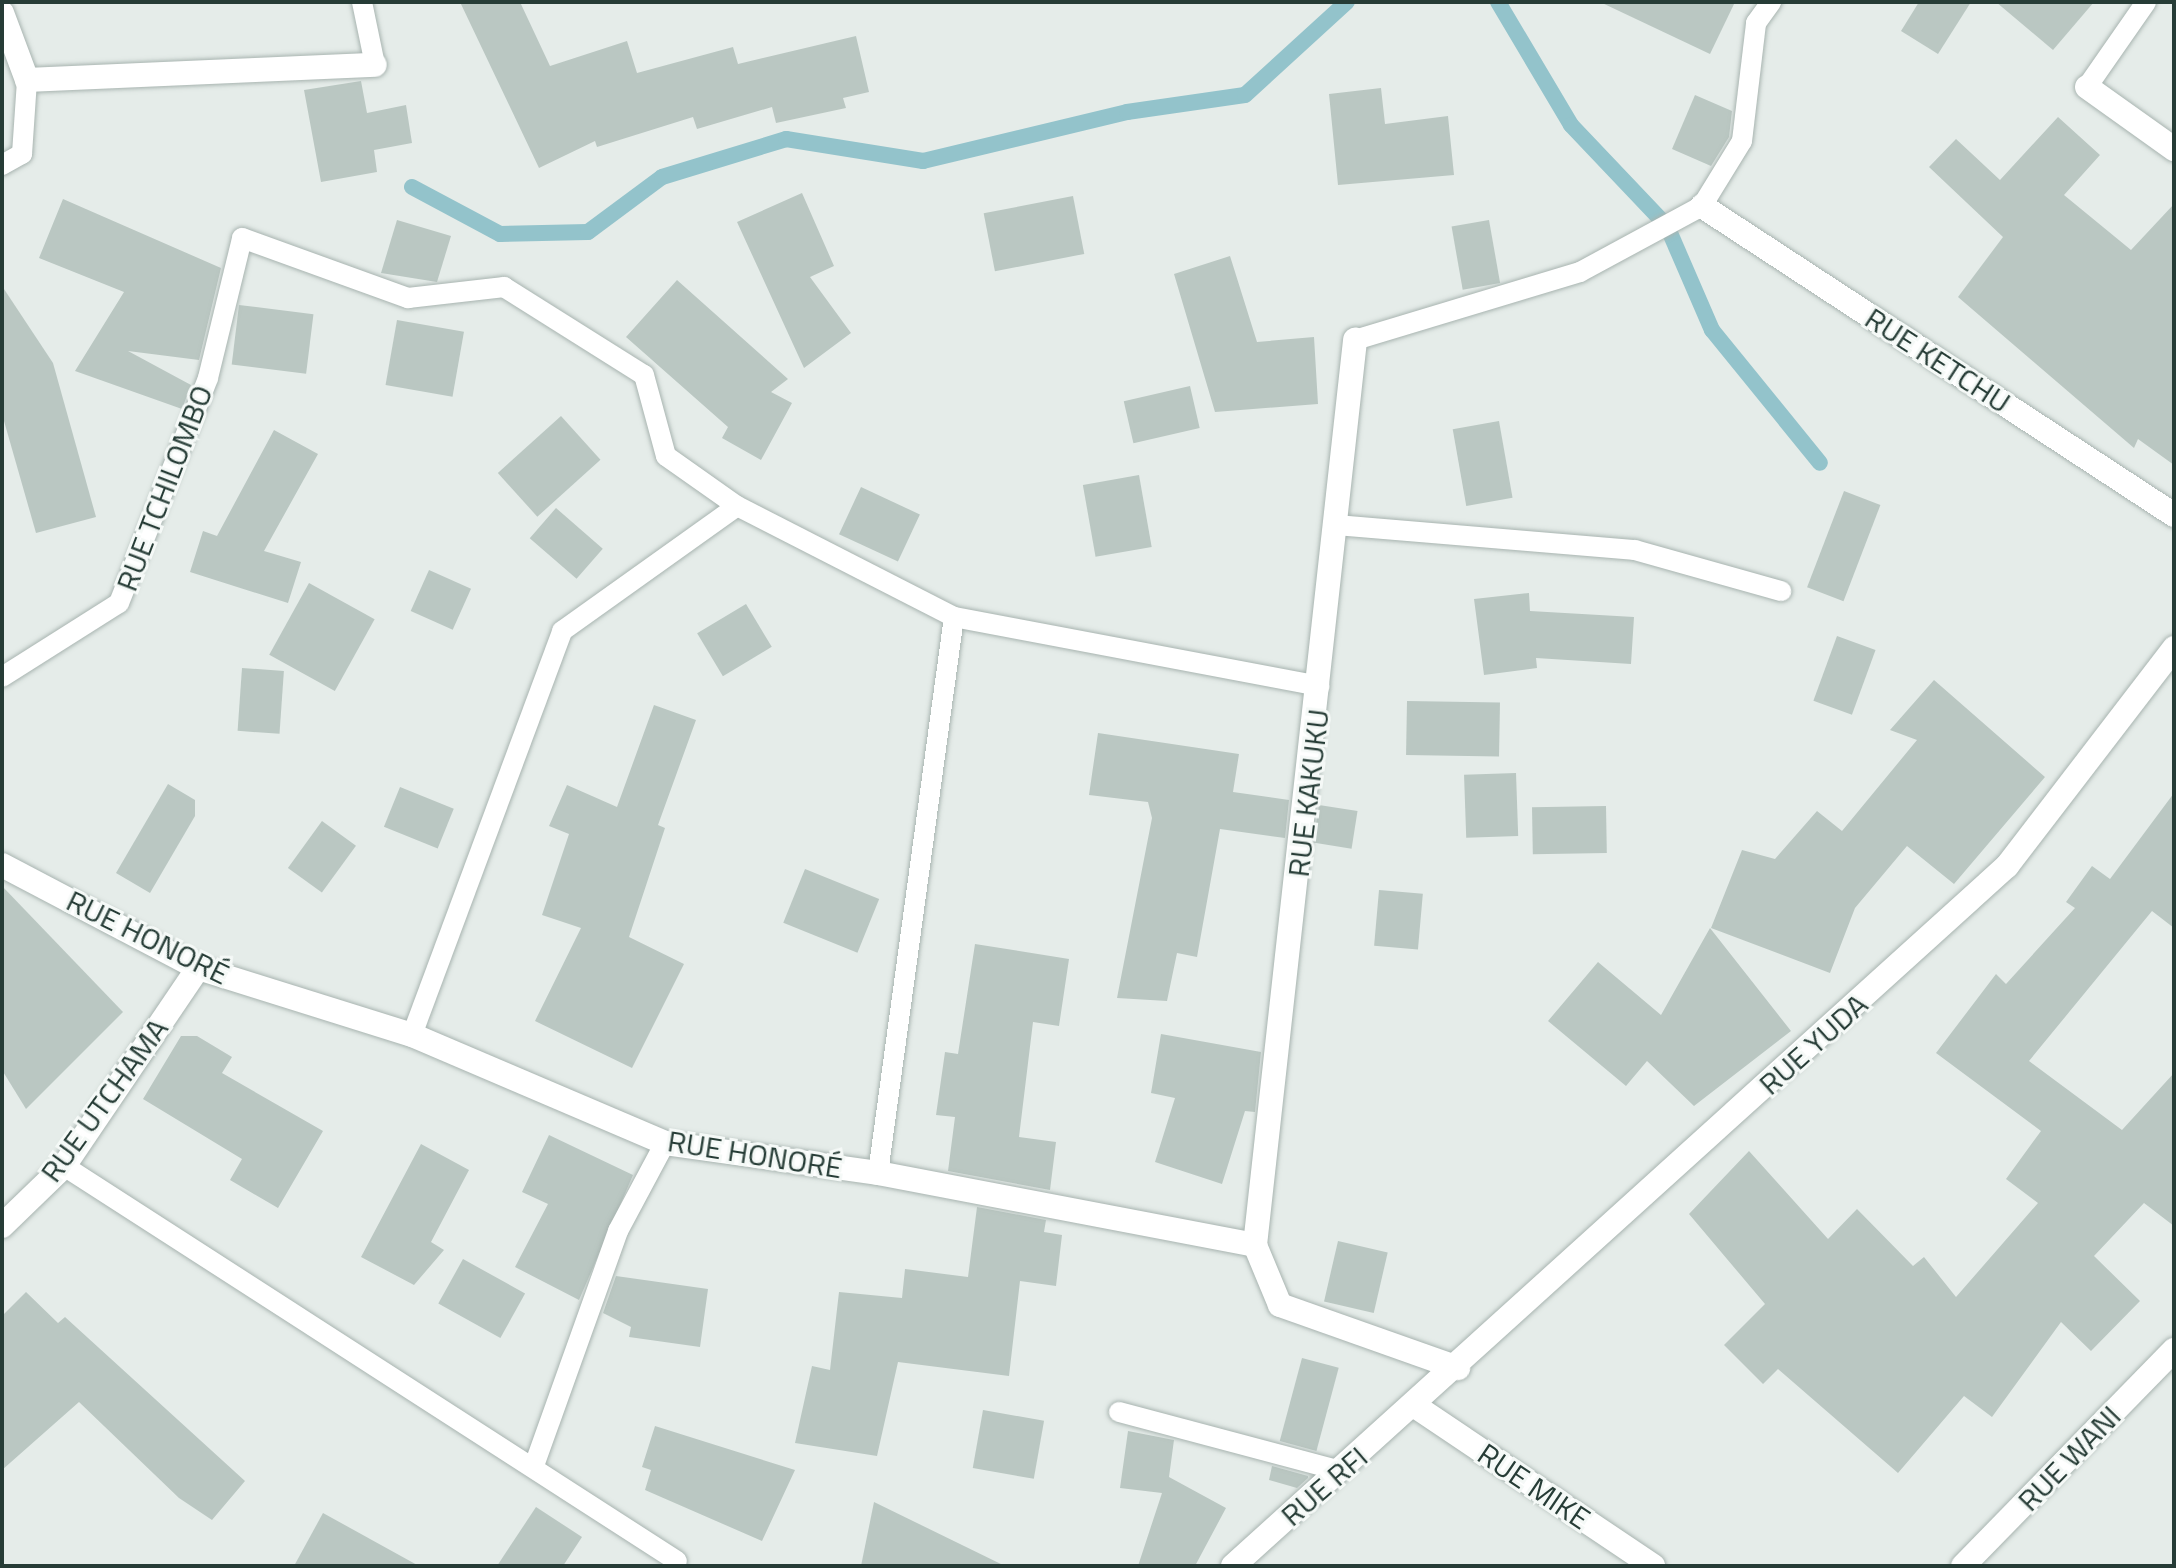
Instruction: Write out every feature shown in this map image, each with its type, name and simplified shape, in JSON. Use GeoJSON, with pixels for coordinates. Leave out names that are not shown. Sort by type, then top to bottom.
{"type":"FeatureCollection","features":[{"type":"Feature","properties":{"kind":"street"},"geometry":{"type":"LineString","coordinates":[[2,13],[27,80],[375,65]]}},
{"type":"Feature","properties":{"kind":"street"},"geometry":{"type":"LineString","coordinates":[[2087,87],[2174,149]]}},
{"type":"Feature","properties":{"kind":"street","name":"RUE KETCHU"},"geometry":{"type":"LineString","coordinates":[[1702,206],[2174,515]]}},
{"type":"Feature","properties":{"kind":"street","name":"RUE KAKUKU"},"geometry":{"type":"LineString","coordinates":[[1255,1245],[1320,686],[1355,340]]}},
{"type":"Feature","properties":{"kind":"street","name":"RUE YUDA"},"geometry":{"type":"LineString","coordinates":[[1415,1406],[2007,866],[2174,648]]}},
{"type":"Feature","properties":{"kind":"street","name":"RUE HONORÉ"},"geometry":{"type":"LineString","coordinates":[[2,865],[198,968],[412,1035],[665,1143],[878,1173],[1255,1245]]}},
{"type":"Feature","properties":{"kind":"street","name":"RUE UTCHAMA"},"geometry":{"type":"LineString","coordinates":[[2,1226],[64,1166],[198,968]]}},
{"type":"Feature","properties":{"kind":"street"},"geometry":{"type":"LineString","coordinates":[[1255,1245],[1280,1305],[1458,1368]]}},
{"type":"Feature","properties":{"kind":"street","name":"RUE WANI"},"geometry":{"type":"LineString","coordinates":[[1963,1566],[2174,1350]]}},
{"type":"Feature","properties":{"kind":"street","name":"RUE RFI"},"geometry":{"type":"LineString","coordinates":[[1233,1566],[1415,1406]]}},
{"type":"Feature","properties":{"kind":"street","name":"RUE MIKE"},"geometry":{"type":"LineString","coordinates":[[1415,1406],[1653,1566]]}},
{"type":"Feature","properties":{"kind":"lane"},"geometry":{"type":"LineString","coordinates":[[362,2],[375,65]]}},
{"type":"Feature","properties":{"kind":"lane"},"geometry":{"type":"LineString","coordinates":[[1355,340],[1580,272],[1702,206],[1742,141],[1756,23],[1771,2]]}},
{"type":"Feature","properties":{"kind":"lane"},"geometry":{"type":"LineString","coordinates":[[2087,87],[2146,2]]}},
{"type":"Feature","properties":{"kind":"lane"},"geometry":{"type":"LineString","coordinates":[[2,165],[22,154],[27,80]]}},
{"type":"Feature","properties":{"kind":"lane","name":"RUE TCHILOMBO"},"geometry":{"type":"LineString","coordinates":[[2,677],[119,603],[208,378],[242,238],[408,298],[504,287],[644,375],[666,456],[737,506]]}},
{"type":"Feature","properties":{"kind":"lane"},"geometry":{"type":"LineString","coordinates":[[412,1035],[562,631],[737,506],[954,617],[1320,686]]}},
{"type":"Feature","properties":{"kind":"lane"},"geometry":{"type":"LineString","coordinates":[[1337,525],[1635,550],[1781,591]]}},
{"type":"Feature","properties":{"kind":"lane"},"geometry":{"type":"LineString","coordinates":[[878,1173],[954,617]]}},
{"type":"Feature","properties":{"kind":"lane"},"geometry":{"type":"LineString","coordinates":[[535,1463],[618,1231],[665,1143]]}},
{"type":"Feature","properties":{"kind":"lane"},"geometry":{"type":"LineString","coordinates":[[64,1166],[535,1463],[677,1561]]}},
{"type":"Feature","properties":{"kind":"lane"},"geometry":{"type":"LineString","coordinates":[[1119,1412],[1340,1471]]}},
{"type":"Feature","properties":{"kind":"building"},"geometry":{"type":"Polygon","coordinates":[[[460,2],[520,2],[550,66],[627,41],[637,73],[733,47],[738,64],[856,36],[869,92],[843,98],[846,108],[776,123],[772,107],[697,129],[693,117],[597,147],[595,141],[539,168],[460,2]]]}},
{"type":"Feature","properties":{"kind":"building"},"geometry":{"type":"Polygon","coordinates":[[[1600,2],[1735,2],[1710,54],[1600,2]]]}},
{"type":"Feature","properties":{"kind":"building"},"geometry":{"type":"Polygon","coordinates":[[[1919,2],[1971,2],[1938,54],[1901,31],[1919,2]]]}},
{"type":"Feature","properties":{"kind":"building"},"geometry":{"type":"Polygon","coordinates":[[[1996,2],[2094,2],[2053,50],[1996,2]]]}},
{"type":"Feature","properties":{"kind":"building"},"geometry":{"type":"Polygon","coordinates":[[[361,81],[367,113],[406,105],[412,143],[374,150],[377,172],[321,182],[304,90],[361,81]]]}},
{"type":"Feature","properties":{"kind":"building"},"geometry":{"type":"Polygon","coordinates":[[[1381,88],[1385,124],[1448,116],[1454,175],[1338,185],[1329,94],[1381,88]]]}},
{"type":"Feature","properties":{"kind":"building"},"geometry":{"type":"Polygon","coordinates":[[[1695,95],[1732,111],[1729,137],[1711,166],[1672,149],[1695,95]]]}},
{"type":"Feature","properties":{"kind":"building"},"geometry":{"type":"Polygon","coordinates":[[[2058,117],[2100,155],[2064,195],[2131,250],[2174,204],[2174,465],[2138,439],[2134,448],[1958,297],[2003,237],[1929,167],[1956,139],[2000,180],[2058,117]]]}},
{"type":"Feature","properties":{"kind":"building"},"geometry":{"type":"Polygon","coordinates":[[[802,193],[834,266],[810,277],[851,333],[804,368],[737,222],[802,193]]]}},
{"type":"Feature","properties":{"kind":"building"},"geometry":{"type":"Polygon","coordinates":[[[1073,196],[1084,254],[995,271],[984,213],[1073,196]]]}},
{"type":"Feature","properties":{"kind":"building"},"geometry":{"type":"Polygon","coordinates":[[[63,199],[221,268],[199,360],[128,351],[191,385],[182,409],[75,371],[124,292],[39,258],[63,199]]]}},
{"type":"Feature","properties":{"kind":"building"},"geometry":{"type":"Polygon","coordinates":[[[397,220],[451,236],[437,282],[381,273],[397,220]]]}},
{"type":"Feature","properties":{"kind":"building"},"geometry":{"type":"Polygon","coordinates":[[[1489,220],[1500,283],[1463,290],[1452,227],[1489,220]]]}},
{"type":"Feature","properties":{"kind":"building"},"geometry":{"type":"Polygon","coordinates":[[[1230,256],[1257,342],[1314,337],[1318,404],[1215,412],[1174,274],[1230,256]]]}},
{"type":"Feature","properties":{"kind":"building"},"geometry":{"type":"Polygon","coordinates":[[[677,280],[788,379],[771,392],[792,403],[761,460],[722,438],[728,427],[626,337],[677,280]]]}},
{"type":"Feature","properties":{"kind":"building"},"geometry":{"type":"Polygon","coordinates":[[[2,286],[53,363],[96,517],[36,533],[2,414],[2,286]]]}},
{"type":"Feature","properties":{"kind":"building"},"geometry":{"type":"Polygon","coordinates":[[[239,305],[313,314],[306,374],[232,365],[239,305]]]}},
{"type":"Feature","properties":{"kind":"building"},"geometry":{"type":"Polygon","coordinates":[[[397,320],[464,332],[453,397],[386,385],[397,320]]]}},
{"type":"Feature","properties":{"kind":"building"},"geometry":{"type":"Polygon","coordinates":[[[1190,386],[1200,428],[1133,443],[1124,401],[1190,386]]]}},
{"type":"Feature","properties":{"kind":"building"},"geometry":{"type":"Polygon","coordinates":[[[561,416],[600,460],[537,517],[498,473],[561,416]]]}},
{"type":"Feature","properties":{"kind":"building"},"geometry":{"type":"Polygon","coordinates":[[[1499,421],[1513,498],[1466,506],[1453,429],[1499,421]]]}},
{"type":"Feature","properties":{"kind":"building"},"geometry":{"type":"Polygon","coordinates":[[[274,430],[318,454],[264,551],[301,562],[288,603],[190,572],[203,531],[217,536],[274,430]]]}},
{"type":"Feature","properties":{"kind":"building"},"geometry":{"type":"Polygon","coordinates":[[[1139,475],[1152,547],[1096,557],[1083,485],[1139,475]]]}},
{"type":"Feature","properties":{"kind":"building"},"geometry":{"type":"Polygon","coordinates":[[[861,487],[920,514],[898,562],[839,534],[861,487]]]}},
{"type":"Feature","properties":{"kind":"building"},"geometry":{"type":"Polygon","coordinates":[[[1844,491],[1880,505],[1843,601],[1807,587],[1844,491]]]}},
{"type":"Feature","properties":{"kind":"building"},"geometry":{"type":"Polygon","coordinates":[[[556,508],[603,549],[577,579],[530,538],[556,508]]]}},
{"type":"Feature","properties":{"kind":"building"},"geometry":{"type":"Polygon","coordinates":[[[429,570],[471,589],[453,630],[411,611],[429,570]]]}},
{"type":"Feature","properties":{"kind":"building"},"geometry":{"type":"Polygon","coordinates":[[[309,583],[375,619],[335,691],[269,655],[309,583]]]}},
{"type":"Feature","properties":{"kind":"building"},"geometry":{"type":"Polygon","coordinates":[[[1529,593],[1530,611],[1634,617],[1631,664],[1536,658],[1537,668],[1484,675],[1474,599],[1529,593]]]}},
{"type":"Feature","properties":{"kind":"building"},"geometry":{"type":"Polygon","coordinates":[[[746,604],[772,647],[723,676],[697,633],[746,604]]]}},
{"type":"Feature","properties":{"kind":"building"},"geometry":{"type":"Polygon","coordinates":[[[1837,636],[1876,650],[1852,715],[1813,701],[1837,636]]]}},
{"type":"Feature","properties":{"kind":"building"},"geometry":{"type":"Polygon","coordinates":[[[242,668],[284,671],[280,734],[238,731],[242,668]]]}},
{"type":"Feature","properties":{"kind":"building"},"geometry":{"type":"Polygon","coordinates":[[[1934,680],[2045,777],[1954,884],[1907,846],[1855,908],[1830,973],[1711,928],[1742,850],[1775,859],[1817,811],[1842,831],[1917,740],[1890,730],[1934,680]]]}},
{"type":"Feature","properties":{"kind":"building"},"geometry":{"type":"Polygon","coordinates":[[[1407,701],[1500,703],[1499,757],[1406,755],[1407,701]]]}},
{"type":"Feature","properties":{"kind":"building"},"geometry":{"type":"Polygon","coordinates":[[[654,705],[696,720],[658,825],[665,828],[629,937],[684,964],[632,1068],[535,1021],[581,928],[542,915],[569,834],[549,826],[567,785],[617,807],[654,705]]]}},
{"type":"Feature","properties":{"kind":"building"},"geometry":{"type":"Polygon","coordinates":[[[1098,733],[1239,754],[1233,792],[1289,800],[1285,838],[1220,829],[1197,957],[1177,953],[1167,1001],[1117,998],[1152,818],[1148,802],[1089,795],[1098,733]]]}},
{"type":"Feature","properties":{"kind":"building"},"geometry":{"type":"Polygon","coordinates":[[[1516,773],[1518,836],[1466,838],[1464,775],[1516,773]]]}},
{"type":"Feature","properties":{"kind":"building"},"geometry":{"type":"Polygon","coordinates":[[[168,784],[195,800],[195,816],[150,893],[116,873],[168,784]]]}},
{"type":"Feature","properties":{"kind":"building"},"geometry":{"type":"Polygon","coordinates":[[[400,787],[454,809],[438,849],[384,827],[400,787]]]}},
{"type":"Feature","properties":{"kind":"building"},"geometry":{"type":"Polygon","coordinates":[[[2174,793],[2174,928],[2152,911],[2029,1061],[2122,1130],[2174,1073],[2174,1226],[2144,1203],[2094,1256],[2140,1301],[2091,1351],[2061,1322],[1992,1417],[1964,1396],[1898,1473],[1778,1369],[1763,1384],[1724,1345],[1765,1304],[1689,1214],[1749,1151],[1828,1239],[1857,1209],[1913,1266],[1924,1257],[1956,1297],[2038,1203],[2006,1179],[2041,1131],[1936,1053],[1996,974],[2006,984],[2075,908],[2066,902],[2092,866],[2110,879],[2174,793]]]}},
{"type":"Feature","properties":{"kind":"building"},"geometry":{"type":"Polygon","coordinates":[[[1319,805],[1358,811],[1352,849],[1313,843],[1319,805]]]}},
{"type":"Feature","properties":{"kind":"building"},"geometry":{"type":"Polygon","coordinates":[[[1606,806],[1607,853],[1533,854],[1532,807],[1606,806]]]}},
{"type":"Feature","properties":{"kind":"building"},"geometry":{"type":"Polygon","coordinates":[[[322,821],[356,846],[322,893],[288,868],[322,821]]]}},
{"type":"Feature","properties":{"kind":"building"},"geometry":{"type":"Polygon","coordinates":[[[805,869],[879,899],[857,953],[783,923],[805,869]]]}},
{"type":"Feature","properties":{"kind":"building"},"geometry":{"type":"Polygon","coordinates":[[[2,886],[123,1012],[26,1109],[2,1070],[2,886]]]}},
{"type":"Feature","properties":{"kind":"building"},"geometry":{"type":"Polygon","coordinates":[[[1379,890],[1423,894],[1418,950],[1374,946],[1379,890]]]}},
{"type":"Feature","properties":{"kind":"building"},"geometry":{"type":"Polygon","coordinates":[[[1710,928],[1791,1031],[1694,1106],[1647,1061],[1626,1086],[1548,1021],[1598,962],[1661,1015],[1710,928]]]}},
{"type":"Feature","properties":{"kind":"building"},"geometry":{"type":"Polygon","coordinates":[[[975,944],[1069,959],[1059,1026],[1033,1022],[1019,1137],[1056,1142],[1050,1190],[948,1171],[955,1117],[936,1115],[945,1052],[958,1054],[975,944]]]}},
{"type":"Feature","properties":{"kind":"building"},"geometry":{"type":"Polygon","coordinates":[[[1161,1034],[1261,1052],[1255,1112],[1245,1111],[1222,1184],[1155,1162],[1175,1098],[1151,1093],[1161,1034]]]}},
{"type":"Feature","properties":{"kind":"building"},"geometry":{"type":"Polygon","coordinates":[[[181,1036],[197,1036],[232,1057],[222,1073],[323,1131],[278,1208],[230,1180],[242,1159],[143,1099],[181,1036]]]}},
{"type":"Feature","properties":{"kind":"building"},"geometry":{"type":"Polygon","coordinates":[[[549,1135],[633,1175],[579,1300],[515,1267],[548,1204],[522,1192],[549,1135]]]}},
{"type":"Feature","properties":{"kind":"building"},"geometry":{"type":"Polygon","coordinates":[[[421,1144],[469,1170],[431,1242],[444,1250],[414,1285],[361,1257],[421,1144]]]}},
{"type":"Feature","properties":{"kind":"building"},"geometry":{"type":"Polygon","coordinates":[[[977,1207],[1046,1220],[1044,1232],[1062,1235],[1056,1286],[1020,1281],[1009,1376],[898,1362],[877,1456],[795,1443],[812,1366],[830,1370],[839,1292],[902,1298],[905,1269],[968,1277],[977,1207]]]}},
{"type":"Feature","properties":{"kind":"building"},"geometry":{"type":"Polygon","coordinates":[[[1338,1241],[1388,1252],[1374,1313],[1324,1301],[1338,1241]]]}},
{"type":"Feature","properties":{"kind":"building"},"geometry":{"type":"Polygon","coordinates":[[[463,1259],[525,1293],[500,1338],[438,1304],[463,1259]]]}},
{"type":"Feature","properties":{"kind":"building"},"geometry":{"type":"Polygon","coordinates":[[[616,1276],[708,1289],[700,1347],[629,1337],[631,1327],[603,1313],[616,1276]]]}},
{"type":"Feature","properties":{"kind":"building"},"geometry":{"type":"Polygon","coordinates":[[[26,1292],[58,1323],[65,1317],[245,1481],[212,1520],[179,1498],[79,1402],[2,1470],[2,1316],[26,1292]]]}},
{"type":"Feature","properties":{"kind":"building"},"geometry":{"type":"Polygon","coordinates":[[[1302,1358],[1339,1368],[1316,1451],[1280,1441],[1302,1358]]]}},
{"type":"Feature","properties":{"kind":"building"},"geometry":{"type":"Polygon","coordinates":[[[983,1410],[1044,1421],[1034,1479],[973,1468],[983,1410]]]}},
{"type":"Feature","properties":{"kind":"building"},"geometry":{"type":"Polygon","coordinates":[[[655,1426],[795,1470],[762,1541],[645,1490],[651,1470],[642,1467],[655,1426]]]}},
{"type":"Feature","properties":{"kind":"building"},"geometry":{"type":"Polygon","coordinates":[[[1128,1431],[1174,1440],[1169,1477],[1226,1508],[1195,1566],[1138,1566],[1162,1493],[1120,1488],[1128,1431]]]}},
{"type":"Feature","properties":{"kind":"building"},"geometry":{"type":"Polygon","coordinates":[[[1272,1466],[1308,1478],[1297,1488],[1269,1480],[1272,1466]]]}},
{"type":"Feature","properties":{"kind":"building"},"geometry":{"type":"Polygon","coordinates":[[[874,1502],[1005,1566],[861,1566],[874,1502]]]}},
{"type":"Feature","properties":{"kind":"building"},"geometry":{"type":"Polygon","coordinates":[[[536,1507],[582,1537],[563,1566],[497,1566],[536,1507]]]}},
{"type":"Feature","properties":{"kind":"building"},"geometry":{"type":"Polygon","coordinates":[[[323,1513],[419,1566],[294,1566],[323,1513]]]}},
{"type":"Feature","properties":{"kind":"waterway"},"geometry":{"type":"LineString","coordinates":[[412,187],[500,234],[588,232],[662,177],[786,139],[923,161],[1127,112],[1245,95],[1347,2]]}},
{"type":"Feature","properties":{"kind":"waterway"},"geometry":{"type":"LineString","coordinates":[[1498,2],[1571,125],[1667,226],[1712,330],[1820,463]]}}]}
